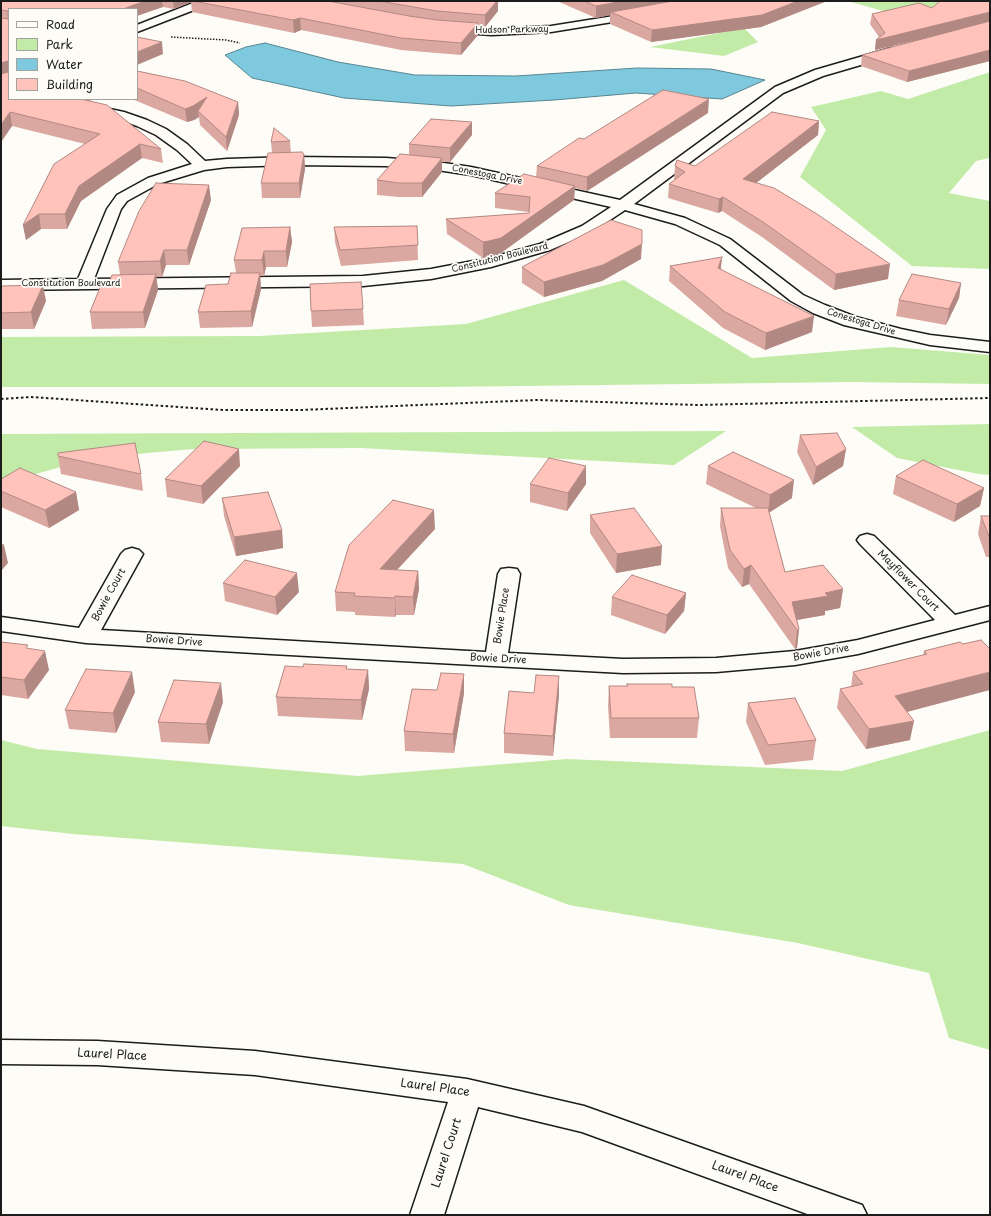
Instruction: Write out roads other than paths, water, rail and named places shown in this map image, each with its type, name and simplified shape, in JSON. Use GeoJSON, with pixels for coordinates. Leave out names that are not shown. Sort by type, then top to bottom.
{"type":"FeatureCollection","features":[{"type":"Feature","properties":{"kind":"street"},"geometry":{"type":"LineString","coordinates":[[138,29],[208,1]]}},
{"type":"Feature","properties":{"kind":"street","name":"Hudson Parkway"},"geometry":{"type":"LineString","coordinates":[[437,28],[492,32],[551,29],[650,13]]}},
{"type":"Feature","properties":{"kind":"street","name":"Constitution Boulevard"},"geometry":{"type":"LineString","coordinates":[[1,284],[363,282],[431,274],[492,262],[544,248],[587,229],[623,206],[692,153],[779,90],[819,73],[870,56],[902,49]]}},
{"type":"Feature","properties":{"kind":"street"},"geometry":{"type":"LineString","coordinates":[[49,100],[119,115],[142,123],[161,132],[182,147],[202,166]]}},
{"type":"Feature","properties":{"kind":"street","name":"Conestoga Drive"},"geometry":{"type":"LineString","coordinates":[[84,284],[114,209],[122,198],[153,181],[202,166],[254,161],[386,162],[437,166],[471,171],[623,206],[680,221],[725,242],[797,298],[819,309],[850,321],[900,334],[936,341],[990,347]]}},
{"type":"Feature","properties":{"kind":"street","name":"Mayflower Court"},"geometry":{"type":"LineString","coordinates":[[867,540],[950,622]]}},
{"type":"Feature","properties":{"kind":"street","name":"Bowie Court"},"geometry":{"type":"LineString","coordinates":[[86,636],[132,554]]}},
{"type":"Feature","properties":{"kind":"street","name":"Bowie Place"},"geometry":{"type":"LineString","coordinates":[[496,659],[509,574]]}},
{"type":"Feature","properties":{"kind":"street","name":"Bowie Drive"},"geometry":{"type":"LineString","coordinates":[[1,624],[86,636],[623,666],[716,665],[795,658],[858,646],[990,613]]}},
{"type":"Feature","properties":{"kind":"street","name":"Laurel Place"},"geometry":{"type":"LineString","coordinates":[[1,1052],[97,1053],[255,1063],[467,1092],[584,1119],[850,1215]]}},
{"type":"Feature","properties":{"kind":"street","name":"Laurel Court"},"geometry":{"type":"LineString","coordinates":[[427,1215],[467,1092]]}},
{"type":"Feature","properties":{"kind":"water"},"geometry":{"type":"Polygon","coordinates":[[[265,43],[338,62],[415,75],[516,76],[637,68],[711,69],[765,80],[722,99],[636,93],[554,100],[451,106],[344,98],[252,78],[225,55],[246,47],[265,43]]]}}]}
